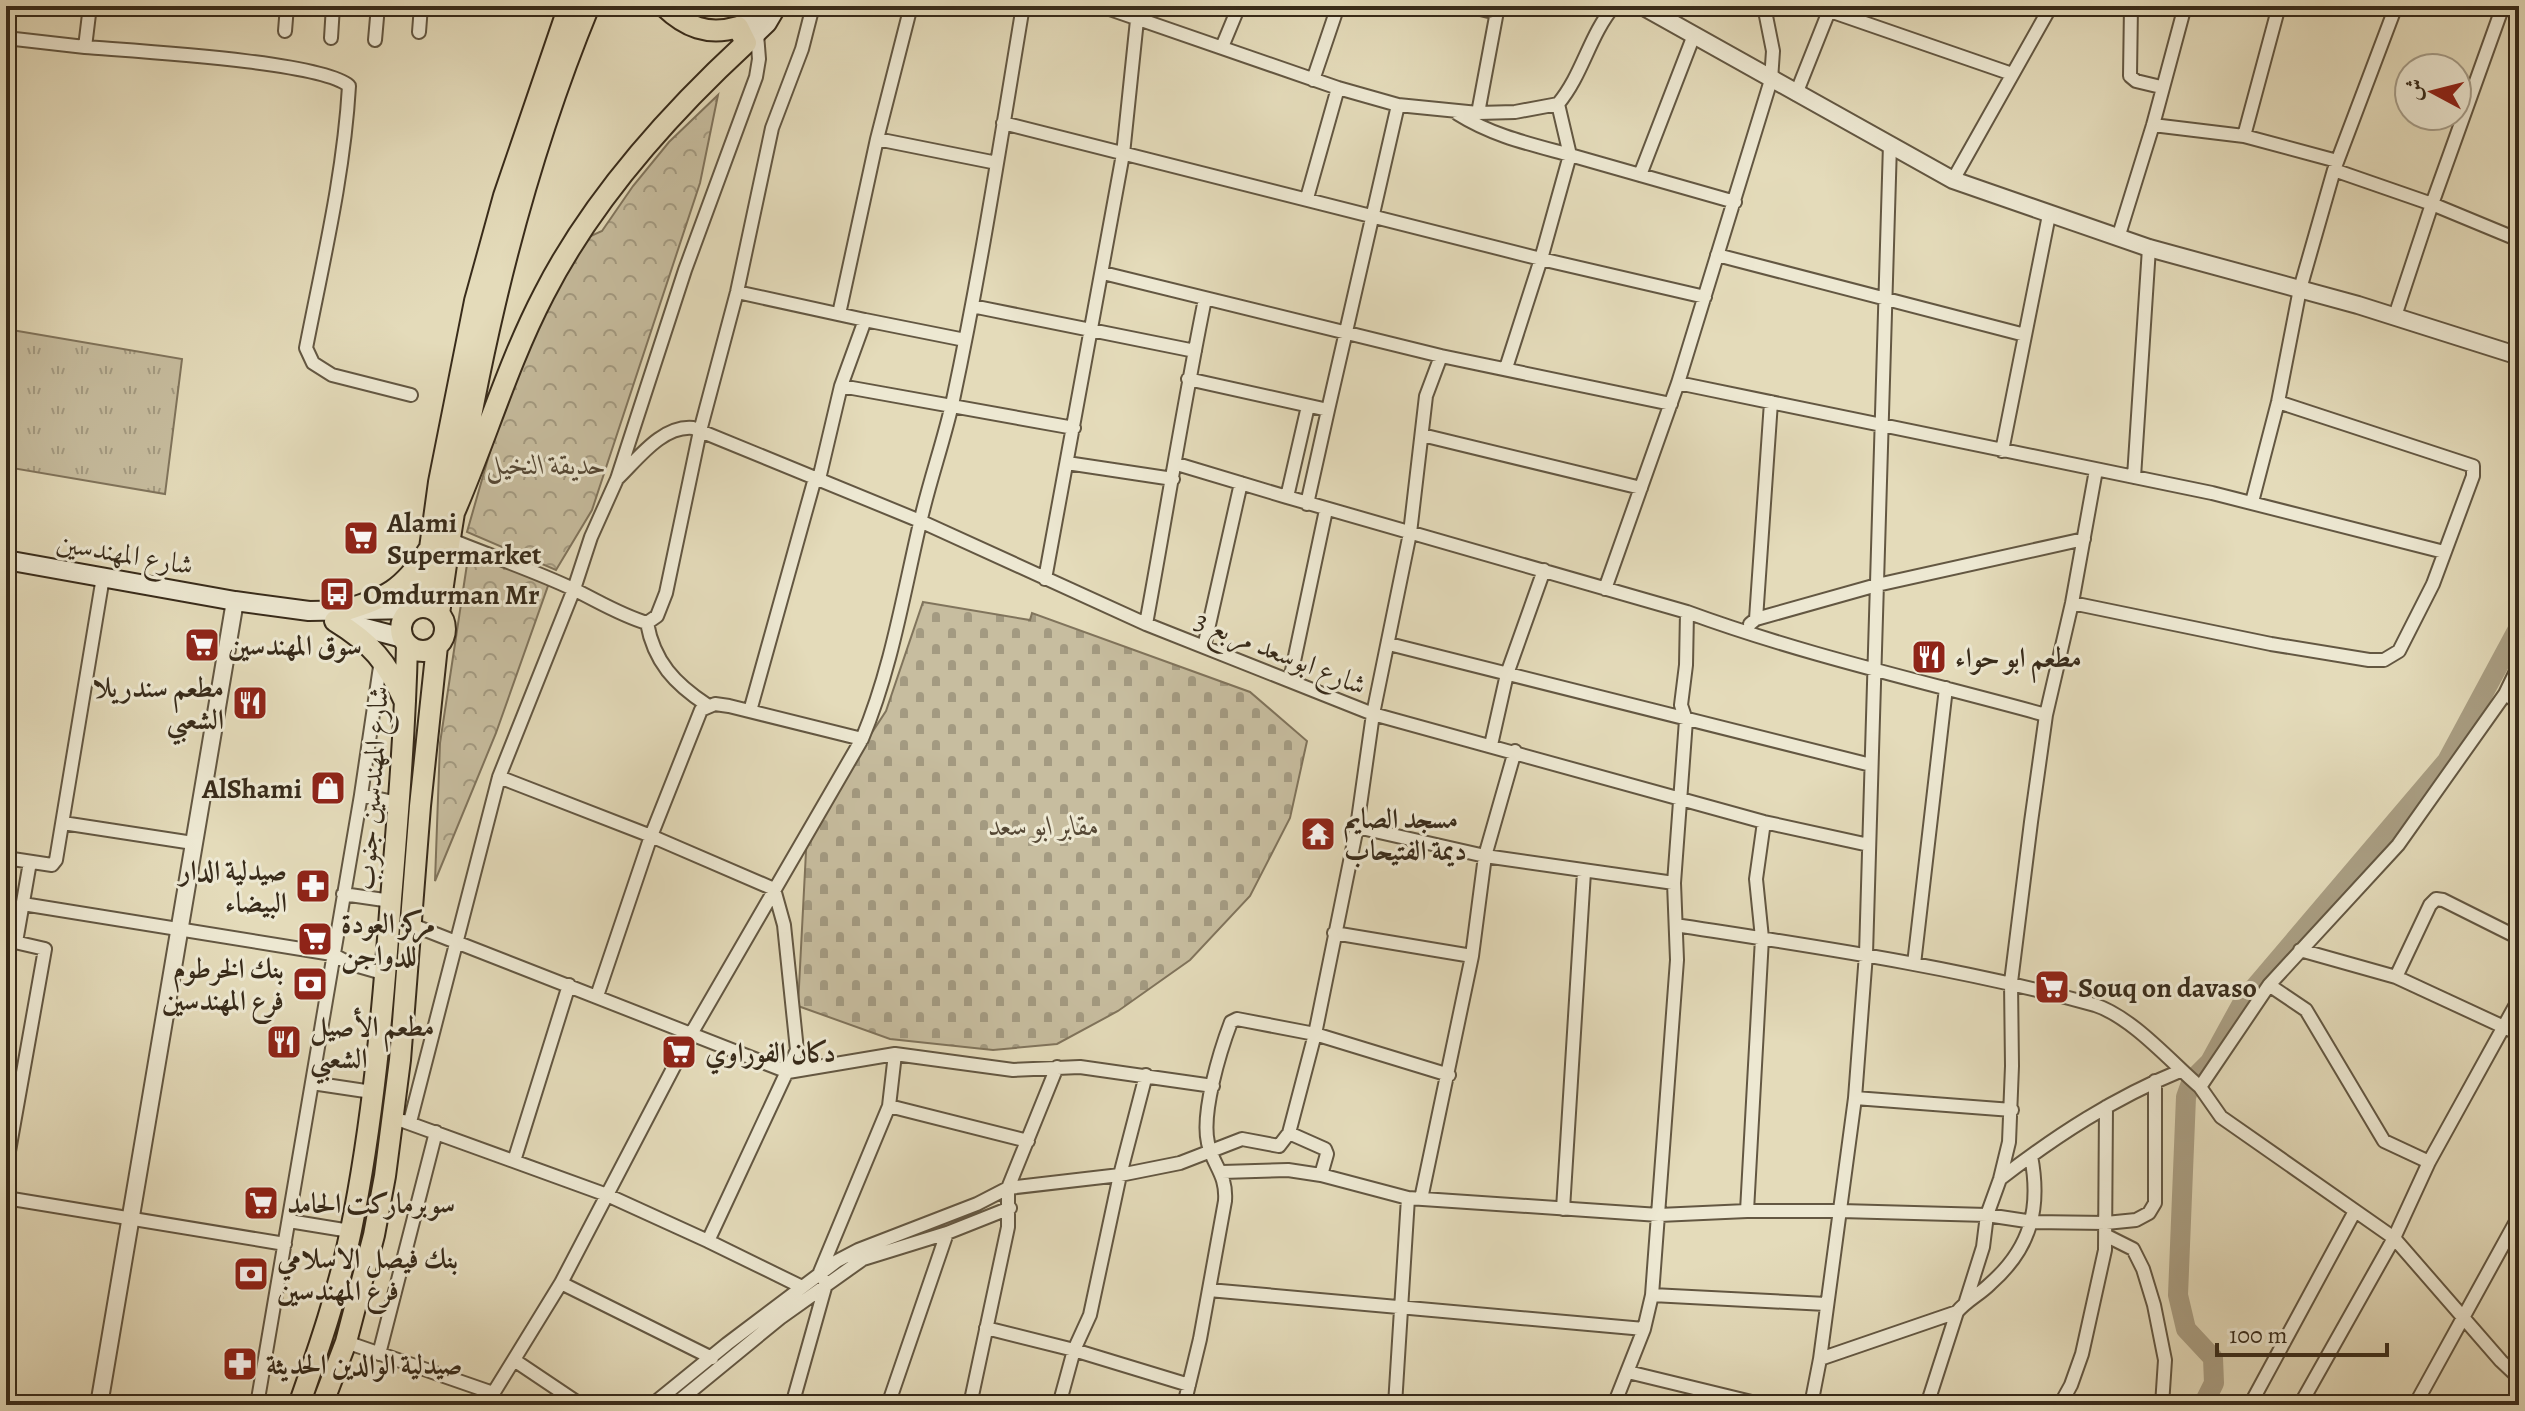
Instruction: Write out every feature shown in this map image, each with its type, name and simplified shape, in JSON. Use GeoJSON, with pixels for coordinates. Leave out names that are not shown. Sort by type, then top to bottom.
{"type":"FeatureCollection","features":[{"type":"Feature","properties":{"kind":"highway"},"geometry":{"type":"LineString","coordinates":[[425,610],[430,548],[452,405],[475,301],[504,196],[569,6]]}},
{"type":"Feature","properties":{"kind":"highway"},"geometry":{"type":"LineString","coordinates":[[425,610],[443,620],[444,634],[437,646],[425,651],[413,649],[405,641],[402,621],[425,610],[449,539],[471,409],[498,290],[538,148],[589,6]]}},
{"type":"Feature","properties":{"kind":"highway"},"geometry":{"type":"LineString","coordinates":[[664,6],[680,21],[702,29],[747,35]]}},
{"type":"Feature","properties":{"kind":"highway"},"geometry":{"type":"LineString","coordinates":[[453,515],[480,453],[518,349],[558,267],[637,158],[747,35]]}},
{"type":"Feature","properties":{"kind":"highway"},"geometry":{"type":"LineString","coordinates":[[406,703],[381,657],[339,616],[394,592],[430,548]]}},
{"type":"Feature","properties":{"kind":"highway","name":"شارع المهندسين جنوب"},"geometry":{"type":"LineString","coordinates":[[299,1405],[336,1289],[350,1231],[372,1092],[386,974],[406,703],[405,641]]}},
{"type":"Feature","properties":{"kind":"highway","name":"شارع المهندسين جنوب"},"geometry":{"type":"LineString","coordinates":[[322,1405],[346,1342],[401,1121],[400,1060],[410,924],[437,646]]}},
{"type":"Feature","properties":{"kind":"highway"},"geometry":{"type":"LineString","coordinates":[[376,1057],[400,1060]]}},
{"type":"Feature","properties":{"kind":"main road"},"geometry":{"type":"LineString","coordinates":[[747,35],[753,18],[764,6]]}},
{"type":"Feature","properties":{"kind":"main road"},"geometry":{"type":"LineString","coordinates":[[747,35],[777,6]]}},
{"type":"Feature","properties":{"kind":"main road","name":"شارع المهندسين"},"geometry":{"type":"LineString","coordinates":[[6,560],[235,601],[339,616]]}},
{"type":"Feature","properties":{"kind":"main road"},"geometry":{"type":"LineString","coordinates":[[339,616],[425,610]]}},
{"type":"Feature","properties":{"kind":"main road"},"geometry":{"type":"LineString","coordinates":[[339,616],[405,641]]}},
{"type":"Feature","properties":{"kind":"street"},"geometry":{"type":"LineString","coordinates":[[85,47],[90,6]]}},
{"type":"Feature","properties":{"kind":"street"},"geometry":{"type":"LineString","coordinates":[[285,31],[287,6]]}},
{"type":"Feature","properties":{"kind":"street"},"geometry":{"type":"LineString","coordinates":[[331,38],[333,6]]}},
{"type":"Feature","properties":{"kind":"street"},"geometry":{"type":"LineString","coordinates":[[375,40],[378,6]]}},
{"type":"Feature","properties":{"kind":"street"},"geometry":{"type":"LineString","coordinates":[[419,32],[421,6]]}},
{"type":"Feature","properties":{"kind":"street"},"geometry":{"type":"LineString","coordinates":[[647,623],[657,616],[666,593],[700,431],[737,292],[772,128],[802,49],[813,6]]}},
{"type":"Feature","properties":{"kind":"street"},"geometry":{"type":"LineString","coordinates":[[839,314],[877,139],[911,6]]}},
{"type":"Feature","properties":{"kind":"street"},"geometry":{"type":"LineString","coordinates":[[346,1342],[490,1399],[561,1283],[691,1034],[862,739],[882,688],[920,521],[952,405],[1023,6]]}},
{"type":"Feature","properties":{"kind":"street"},"geometry":{"type":"LineString","coordinates":[[1101,6],[1338,88],[1398,105],[1478,113],[1515,112],[1558,104],[1571,88],[1593,38],[1614,6]]}},
{"type":"Feature","properties":{"kind":"street"},"geometry":{"type":"LineString","coordinates":[[1045,579],[1093,331],[1123,154],[1138,6]]}},
{"type":"Feature","properties":{"kind":"street"},"geometry":{"type":"LineString","coordinates":[[1222,47],[1239,6]]}},
{"type":"Feature","properties":{"kind":"street"},"geometry":{"type":"LineString","coordinates":[[1313,80],[1338,6]]}},
{"type":"Feature","properties":{"kind":"street"},"geometry":{"type":"LineString","coordinates":[[1468,6],[1498,9],[1478,113]]}},
{"type":"Feature","properties":{"kind":"street"},"geometry":{"type":"LineString","coordinates":[[1605,589],[1678,383],[1771,80],[1773,51],[1764,6]]}},
{"type":"Feature","properties":{"kind":"street"},"geometry":{"type":"LineString","coordinates":[[1953,180],[2051,6]]}},
{"type":"Feature","properties":{"kind":"street"},"geometry":{"type":"LineString","coordinates":[[2131,6],[2130,76],[2136,81],[2161,87]]}},
{"type":"Feature","properties":{"kind":"street"},"geometry":{"type":"LineString","coordinates":[[2118,238],[2185,6]]}},
{"type":"Feature","properties":{"kind":"street"},"geometry":{"type":"LineString","coordinates":[[2244,136],[2279,6]]}},
{"type":"Feature","properties":{"kind":"street"},"geometry":{"type":"LineString","coordinates":[[2252,502],[2278,402],[2300,289],[2336,165],[2396,6]]}},
{"type":"Feature","properties":{"kind":"street"},"geometry":{"type":"LineString","coordinates":[[2395,316],[2503,6]]}},
{"type":"Feature","properties":{"kind":"street"},"geometry":{"type":"LineString","coordinates":[[1646,7],[1953,180],[2149,248],[2395,316],[2519,356]]}},
{"type":"Feature","properties":{"kind":"street"},"geometry":{"type":"LineString","coordinates":[[1796,94],[1830,8],[2012,74]]}},
{"type":"Feature","properties":{"kind":"street"},"geometry":{"type":"LineString","coordinates":[[747,35],[759,59],[756,77],[685,270],[617,479],[591,537],[574,589],[499,777],[455,942],[401,1121],[607,1195],[802,1287]]}},
{"type":"Feature","properties":{"kind":"street"},"geometry":{"type":"LineString","coordinates":[[1640,175],[1694,35]]}},
{"type":"Feature","properties":{"kind":"street"},"geometry":{"type":"LineString","coordinates":[[6,38],[245,62],[343,80],[349,86],[348,120],[335,206],[306,348],[313,363],[332,375],[411,395]]}},
{"type":"Feature","properties":{"kind":"street"},"geometry":{"type":"LineString","coordinates":[[1307,198],[1338,88]]}},
{"type":"Feature","properties":{"kind":"street"},"geometry":{"type":"LineString","coordinates":[[1506,368],[1570,155],[1558,104]]}},
{"type":"Feature","properties":{"kind":"street"},"geometry":{"type":"LineString","coordinates":[[1307,504],[1398,105]]}},
{"type":"Feature","properties":{"kind":"street"},"geometry":{"type":"LineString","coordinates":[[1456,112],[1503,137],[1735,202]]}},
{"type":"Feature","properties":{"kind":"street"},"geometry":{"type":"LineString","coordinates":[[1003,123],[1541,259],[1705,297]]}},
{"type":"Feature","properties":{"kind":"street"},"geometry":{"type":"LineString","coordinates":[[2153,125],[2244,136],[2336,165],[2519,240]]}},
{"type":"Feature","properties":{"kind":"street"},"geometry":{"type":"LineString","coordinates":[[877,139],[997,163]]}},
{"type":"Feature","properties":{"kind":"street"},"geometry":{"type":"LineString","coordinates":[[1811,1405],[1855,1098],[1866,954],[1890,144]]}},
{"type":"Feature","properties":{"kind":"street"},"geometry":{"type":"LineString","coordinates":[[2002,451],[2049,215]]}},
{"type":"Feature","properties":{"kind":"street"},"geometry":{"type":"LineString","coordinates":[[2134,477],[2149,248]]}},
{"type":"Feature","properties":{"kind":"street"},"geometry":{"type":"LineString","coordinates":[[1717,255],[2025,335]]}},
{"type":"Feature","properties":{"kind":"street"},"geometry":{"type":"LineString","coordinates":[[1103,273],[1345,334],[1671,404]]}},
{"type":"Feature","properties":{"kind":"street"},"geometry":{"type":"LineString","coordinates":[[737,292],[965,340]]}},
{"type":"Feature","properties":{"kind":"street"},"geometry":{"type":"LineString","coordinates":[[1146,624],[1177,464],[1188,379],[1205,299]]}},
{"type":"Feature","properties":{"kind":"street"},"geometry":{"type":"LineString","coordinates":[[972,306],[1195,351]]}},
{"type":"Feature","properties":{"kind":"street"},"geometry":{"type":"LineString","coordinates":[[750,711],[841,386],[865,320]]}},
{"type":"Feature","properties":{"kind":"street"},"geometry":{"type":"LineString","coordinates":[[674,1405],[858,1250],[931,1223],[1008,1188],[1120,1175],[1180,1163],[1242,1139],[1279,1146],[1289,1133],[1315,1034],[1357,827],[1373,714],[1410,533],[1426,396],[1441,356]]}},
{"type":"Feature","properties":{"kind":"street"},"geometry":{"type":"LineString","coordinates":[[1188,379],[1328,410]]}},
{"type":"Feature","properties":{"kind":"street"},"geometry":{"type":"LineString","coordinates":[[1678,383],[2252,502],[2444,552]]}},
{"type":"Feature","properties":{"kind":"street"},"geometry":{"type":"LineString","coordinates":[[841,386],[1074,428]]}},
{"type":"Feature","properties":{"kind":"street"},"geometry":{"type":"LineString","coordinates":[[1756,619],[1771,402]]}},
{"type":"Feature","properties":{"kind":"street"},"geometry":{"type":"LineString","coordinates":[[2072,603],[2271,644],[2376,661],[2399,651],[2433,584],[2473,476],[2472,464],[2278,402]]}},
{"type":"Feature","properties":{"kind":"street"},"geometry":{"type":"LineString","coordinates":[[1287,497],[1308,406]]}},
{"type":"Feature","properties":{"kind":"street"},"geometry":{"type":"LineString","coordinates":[[617,479],[653,444],[671,432],[684,427],[700,431]]}},
{"type":"Feature","properties":{"kind":"street","name":"شارع ابوسعد مربع 3"},"geometry":{"type":"LineString","coordinates":[[700,431],[920,521],[1146,624],[1373,714],[1764,822],[1869,845]]}},
{"type":"Feature","properties":{"kind":"street"},"geometry":{"type":"LineString","coordinates":[[1422,435],[1641,488]]}},
{"type":"Feature","properties":{"kind":"street"},"geometry":{"type":"LineString","coordinates":[[1067,463],[1173,479]]}},
{"type":"Feature","properties":{"kind":"street"},"geometry":{"type":"LineString","coordinates":[[1177,464],[1326,510],[1687,612],[1741,632],[1874,671],[2046,715]]}},
{"type":"Feature","properties":{"kind":"street"},"geometry":{"type":"LineString","coordinates":[[1966,1301],[2009,1142],[2012,1110],[2011,982],[2046,715],[2072,603],[2096,470]]}},
{"type":"Feature","properties":{"kind":"street"},"geometry":{"type":"LineString","coordinates":[[1204,647],[1241,483]]}},
{"type":"Feature","properties":{"kind":"street"},"geometry":{"type":"LineString","coordinates":[[1290,680],[1326,510]]}},
{"type":"Feature","properties":{"kind":"street"},"geometry":{"type":"LineString","coordinates":[[449,539],[574,589],[607,608],[647,623]]}},
{"type":"Feature","properties":{"kind":"street"},"geometry":{"type":"LineString","coordinates":[[1741,632],[1756,619],[1877,585],[2084,539]]}},
{"type":"Feature","properties":{"kind":"street"},"geometry":{"type":"LineString","coordinates":[[1491,745],[1507,674],[1544,570]]}},
{"type":"Feature","properties":{"kind":"street"},"geometry":{"type":"LineString","coordinates":[[6,858],[55,863],[103,577]]}},
{"type":"Feature","properties":{"kind":"street"},"geometry":{"type":"LineString","coordinates":[[99,1405],[235,601]]}},
{"type":"Feature","properties":{"kind":"street"},"geometry":{"type":"LineString","coordinates":[[1614,1405],[1644,1329],[1652,1295],[1677,960],[1674,883],[1686,720],[1681,705],[1686,665],[1687,612]]}},
{"type":"Feature","properties":{"kind":"street"},"geometry":{"type":"LineString","coordinates":[[647,623],[651,643],[669,675],[686,692],[707,705],[750,711],[862,739]]}},
{"type":"Feature","properties":{"kind":"street"},"geometry":{"type":"LineString","coordinates":[[1389,644],[1871,765]]}},
{"type":"Feature","properties":{"kind":"street"},"geometry":{"type":"LineString","coordinates":[[257,1405],[361,795],[381,657]]}},
{"type":"Feature","properties":{"kind":"street"},"geometry":{"type":"LineString","coordinates":[[2200,1087],[2269,985],[2398,845],[2505,694],[2519,665]]}},
{"type":"Feature","properties":{"kind":"street"},"geometry":{"type":"LineString","coordinates":[[1914,964],[1946,688]]}},
{"type":"Feature","properties":{"kind":"street"},"geometry":{"type":"LineString","coordinates":[[2505,694],[2519,703]]}},
{"type":"Feature","properties":{"kind":"street"},"geometry":{"type":"LineString","coordinates":[[597,996],[651,836],[696,718],[707,705]]}},
{"type":"Feature","properties":{"kind":"street"},"geometry":{"type":"LineString","coordinates":[[1395,1405],[1401,1307],[1414,1198],[1449,1075],[1472,956],[1485,856],[1515,751]]}},
{"type":"Feature","properties":{"kind":"street"},"geometry":{"type":"LineString","coordinates":[[499,777],[651,836],[774,889]]}},
{"type":"Feature","properties":{"kind":"street"},"geometry":{"type":"LineString","coordinates":[[361,795],[398,803]]}},
{"type":"Feature","properties":{"kind":"street"},"geometry":{"type":"LineString","coordinates":[[1747,1211],[1762,938],[1756,879],[1764,822]]}},
{"type":"Feature","properties":{"kind":"street"},"geometry":{"type":"LineString","coordinates":[[63,823],[193,843]]}},
{"type":"Feature","properties":{"kind":"street"},"geometry":{"type":"LineString","coordinates":[[1357,827],[1485,856],[1674,883]]}},
{"type":"Feature","properties":{"kind":"street"},"geometry":{"type":"LineString","coordinates":[[6,1168],[45,949],[11,941],[23,904],[30,862]]}},
{"type":"Feature","properties":{"kind":"street"},"geometry":{"type":"LineString","coordinates":[[1563,1209],[1584,872]]}},
{"type":"Feature","properties":{"kind":"street"},"geometry":{"type":"LineString","coordinates":[[708,1241],[797,1050],[784,925],[774,889]]}},
{"type":"Feature","properties":{"kind":"street"},"geometry":{"type":"LineString","coordinates":[[343,894],[391,901]]}},
{"type":"Feature","properties":{"kind":"street"},"geometry":{"type":"LineString","coordinates":[[2396,977],[2430,905],[2436,899],[2519,938]]}},
{"type":"Feature","properties":{"kind":"street"},"geometry":{"type":"LineString","coordinates":[[23,904],[332,954],[351,964],[386,974]]}},
{"type":"Feature","properties":{"kind":"street"},"geometry":{"type":"LineString","coordinates":[[410,924],[788,1072],[895,1054],[1013,1070],[1080,1067],[1213,1086]]}},
{"type":"Feature","properties":{"kind":"street"},"geometry":{"type":"LineString","coordinates":[[1676,925],[1866,954],[2011,982],[2105,1008],[2200,1087],[2221,1117],[2394,1238],[2519,1378]]}},
{"type":"Feature","properties":{"kind":"street"},"geometry":{"type":"LineString","coordinates":[[1334,933],[1472,956]]}},
{"type":"Feature","properties":{"kind":"street"},"geometry":{"type":"LineString","coordinates":[[2300,950],[2396,977],[2519,1034]]}},
{"type":"Feature","properties":{"kind":"street"},"geometry":{"type":"LineString","coordinates":[[514,1161],[569,985]]}},
{"type":"Feature","properties":{"kind":"street"},"geometry":{"type":"LineString","coordinates":[[2269,985],[2306,1010],[2384,1141],[2429,1162]]}},
{"type":"Feature","properties":{"kind":"street"},"geometry":{"type":"LineString","coordinates":[[2300,1405],[2394,1238],[2429,1162],[2519,999]]}},
{"type":"Feature","properties":{"kind":"street"},"geometry":{"type":"LineString","coordinates":[[1184,1405],[1225,1201],[1222,1172],[1211,1152],[1206,1125],[1213,1086],[1232,1020],[1315,1034],[1449,1075]]}},
{"type":"Feature","properties":{"kind":"street"},"geometry":{"type":"LineString","coordinates":[[792,1405],[823,1278],[889,1106],[895,1054]]}},
{"type":"Feature","properties":{"kind":"street"},"geometry":{"type":"LineString","coordinates":[[970,1405],[1008,1227],[1008,1188],[1057,1067]]}},
{"type":"Feature","properties":{"kind":"street"},"geometry":{"type":"LineString","coordinates":[[2000,1179],[2048,1142],[2106,1107],[2180,1071]]}},
{"type":"Feature","properties":{"kind":"street"},"geometry":{"type":"LineString","coordinates":[[1059,1405],[1074,1350],[1090,1315],[1120,1175],[1146,1075]]}},
{"type":"Feature","properties":{"kind":"street"},"geometry":{"type":"LineString","coordinates":[[1222,1172],[1270,1170],[1321,1175],[1414,1198],[1563,1209],[1659,1215],[1841,1211],[1987,1215],[2107,1230],[2149,1213],[2155,1203],[2155,1081]]}},
{"type":"Feature","properties":{"kind":"street"},"geometry":{"type":"LineString","coordinates":[[312,1083],[372,1092]]}},
{"type":"Feature","properties":{"kind":"street"},"geometry":{"type":"LineString","coordinates":[[1855,1098],[2012,1110]]}},
{"type":"Feature","properties":{"kind":"street"},"geometry":{"type":"LineString","coordinates":[[889,1106],[1028,1141]]}},
{"type":"Feature","properties":{"kind":"street"},"geometry":{"type":"LineString","coordinates":[[2060,1405],[2082,1354],[2107,1230],[2106,1107]]}},
{"type":"Feature","properties":{"kind":"street"},"geometry":{"type":"LineString","coordinates":[[379,1354],[436,1132]]}},
{"type":"Feature","properties":{"kind":"street"},"geometry":{"type":"LineString","coordinates":[[1289,1133],[1325,1149],[1327,1154],[1321,1175]]}},
{"type":"Feature","properties":{"kind":"street"},"geometry":{"type":"LineString","coordinates":[[1927,1405],[1957,1312],[2010,1262],[2033,1222],[2036,1188],[2031,1156]]}},
{"type":"Feature","properties":{"kind":"street"},"geometry":{"type":"LineString","coordinates":[[6,1198],[285,1244]]}},
{"type":"Feature","properties":{"kind":"street"},"geometry":{"type":"LineString","coordinates":[[652,1405],[802,1287],[863,1259],[947,1233],[1010,1208]]}},
{"type":"Feature","properties":{"kind":"street"},"geometry":{"type":"LineString","coordinates":[[2250,1405],[2355,1211]]}},
{"type":"Feature","properties":{"kind":"street"},"geometry":{"type":"LineString","coordinates":[[2415,1405],[2519,1216]]}},
{"type":"Feature","properties":{"kind":"street"},"geometry":{"type":"LineString","coordinates":[[289,1221],[350,1231]]}},
{"type":"Feature","properties":{"kind":"street"},"geometry":{"type":"LineString","coordinates":[[2107,1230],[2133,1249],[2143,1269],[2165,1360],[2162,1405]]}},
{"type":"Feature","properties":{"kind":"street"},"geometry":{"type":"LineString","coordinates":[[888,1405],[947,1233]]}},
{"type":"Feature","properties":{"kind":"street"},"geometry":{"type":"LineString","coordinates":[[561,1283],[712,1358]]}},
{"type":"Feature","properties":{"kind":"street"},"geometry":{"type":"LineString","coordinates":[[1209,1290],[1644,1329]]}},
{"type":"Feature","properties":{"kind":"street"},"geometry":{"type":"LineString","coordinates":[[1652,1295],[1826,1304]]}},
{"type":"Feature","properties":{"kind":"street"},"geometry":{"type":"LineString","coordinates":[[1820,1359],[1957,1312]]}},
{"type":"Feature","properties":{"kind":"street"},"geometry":{"type":"LineString","coordinates":[[986,1328],[1074,1350],[1189,1385]]}},
{"type":"Feature","properties":{"kind":"street"},"geometry":{"type":"LineString","coordinates":[[514,1360],[581,1405]]}},
{"type":"Feature","properties":{"kind":"street"},"geometry":{"type":"LineString","coordinates":[[1628,1372],[1764,1405]]}},
{"type":"Feature","properties":{"kind":"green space","name":"حديقة النخيل"},"geometry":{"type":"Polygon","coordinates":[[[718,95],[700,183],[592,510],[556,570],[467,532],[495,434],[529,342],[582,240],[602,231],[669,142],[718,95]]]}},
{"type":"Feature","properties":{"kind":"green space"},"geometry":{"type":"Polygon","coordinates":[[[6,329],[182,359],[165,494],[6,467],[6,329]]]}},
{"type":"Feature","properties":{"kind":"green space","name":"حديقة النخيل"},"geometry":{"type":"Polygon","coordinates":[[[469,551],[549,583],[496,733],[435,881],[440,743],[469,551]]]}},
{"type":"Feature","properties":{"kind":"green space","name":"مقابر ابو سعد"},"geometry":{"type":"Polygon","coordinates":[[[923,602],[1030,620],[1032,613],[1250,692],[1307,741],[1290,818],[1250,896],[1190,960],[1118,1011],[1057,1044],[993,1050],[890,1039],[798,1006],[807,832],[886,711],[923,602]]]}},
{"type":"Feature","properties":{"kind":"waterway"},"geometry":{"type":"LineString","coordinates":[[2203,1405],[2214,1383],[2213,1358],[2186,1329],[2178,1295],[2186,1097],[2192,1080],[2210,1062],[2244,1000],[2447,761],[2519,627]]}},
{"type":"Feature","properties":{"kind":"place","name":"Alami Supermarket"},"geometry":{"type":"Point","coordinates":[361,538]}},
{"type":"Feature","properties":{"kind":"place","name":"Omdurman Mr"},"geometry":{"type":"Point","coordinates":[337,594]}},
{"type":"Feature","properties":{"kind":"place","name":"سوق المهندسين"},"geometry":{"type":"Point","coordinates":[202,645]}},
{"type":"Feature","properties":{"kind":"place","name":"مطعم ابو حواء"},"geometry":{"type":"Point","coordinates":[1929,657]}},
{"type":"Feature","properties":{"kind":"place","name":"مطعم سندريلا الشعبي"},"geometry":{"type":"Point","coordinates":[250,703]}},
{"type":"Feature","properties":{"kind":"place","name":"AlShami"},"geometry":{"type":"Point","coordinates":[328,788]}},
{"type":"Feature","properties":{"kind":"place","name":"مسجد الصايم ديمة الفتيحاب"},"geometry":{"type":"Point","coordinates":[1318,834]}},
{"type":"Feature","properties":{"kind":"place","name":"صيدلية الدار البيضاء"},"geometry":{"type":"Point","coordinates":[313,886]}},
{"type":"Feature","properties":{"kind":"place","name":"مركز العودة للدواجن"},"geometry":{"type":"Point","coordinates":[315,939]}},
{"type":"Feature","properties":{"kind":"place","name":"بنك الخرطوم فرع المهندسين"},"geometry":{"type":"Point","coordinates":[310,984]}},
{"type":"Feature","properties":{"kind":"place","name":"Souq on davaso"},"geometry":{"type":"Point","coordinates":[2052,987]}},
{"type":"Feature","properties":{"kind":"place","name":"مطعم الأصيل الشعبي"},"geometry":{"type":"Point","coordinates":[284,1042]}},
{"type":"Feature","properties":{"kind":"place","name":"دكان الفوراوي"},"geometry":{"type":"Point","coordinates":[679,1052]}},
{"type":"Feature","properties":{"kind":"place","name":"سوبرماركت الحامد"},"geometry":{"type":"Point","coordinates":[261,1203]}},
{"type":"Feature","properties":{"kind":"place","name":"بنك فيصل الاسلامي فرع المهندسين"},"geometry":{"type":"Point","coordinates":[251,1274]}},
{"type":"Feature","properties":{"kind":"place","name":"صيدلية الوالدين الحديثة"},"geometry":{"type":"Point","coordinates":[240,1364]}}]}
